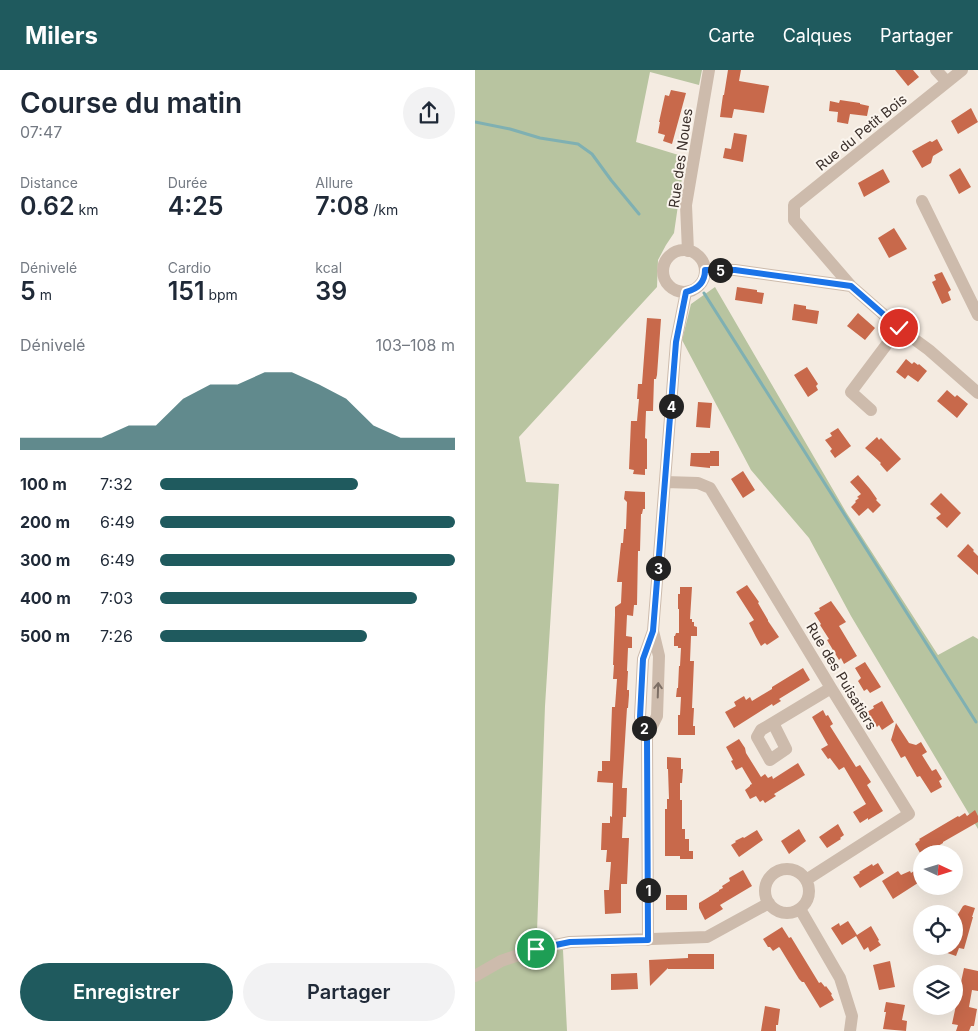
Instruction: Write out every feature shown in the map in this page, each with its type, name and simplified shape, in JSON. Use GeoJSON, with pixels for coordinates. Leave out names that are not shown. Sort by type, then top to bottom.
{"type":"FeatureCollection","features":[{"type":"Feature","properties":{"kind":"street","name":"Rue des Noues"},"geometry":{"type":"LineString","coordinates":[[688,250],[686,205],[709,70]]}},
{"type":"Feature","properties":{"kind":"street"},"geometry":{"type":"LineString","coordinates":[[935,70],[947,82]]}},
{"type":"Feature","properties":{"kind":"street","name":"Rue du Petit Bois"},"geometry":{"type":"LineString","coordinates":[[851,286],[794,220],[794,205],[962,70]]}},
{"type":"Feature","properties":{"kind":"street"},"geometry":{"type":"LineString","coordinates":[[921,201],[978,315]]}},
{"type":"Feature","properties":{"kind":"street"},"geometry":{"type":"LineString","coordinates":[[681,250],[688,250],[698,255],[704,264],[705,270],[704,278],[698,287],[686,292],[680,292],[669,286],[664,275],[665,262],[674,253],[681,250]]}},
{"type":"Feature","properties":{"kind":"street"},"geometry":{"type":"LineString","coordinates":[[705,270],[735,270],[851,286],[978,392]]}},
{"type":"Feature","properties":{"kind":"street"},"geometry":{"type":"LineString","coordinates":[[648,940],[647,736],[657,716],[659,656],[653,631],[676,342],[686,292]]}},
{"type":"Feature","properties":{"kind":"street"},"geometry":{"type":"LineString","coordinates":[[871,410],[851,392],[899,328]]}},
{"type":"Feature","properties":{"kind":"street","name":"Rue des Puisatiers"},"geometry":{"type":"LineString","coordinates":[[665,482],[697,483],[710,488],[909,814],[806,880]]}},
{"type":"Feature","properties":{"kind":"street"},"geometry":{"type":"LineString","coordinates":[[773,724],[831,688]]}},
{"type":"Feature","properties":{"kind":"street"},"geometry":{"type":"LineString","coordinates":[[782,870],[796,871],[806,880],[809,893],[805,905],[800,909],[787,913],[780,912],[769,903],[766,897],[767,883],[776,873],[782,870]]}},
{"type":"Feature","properties":{"kind":"street"},"geometry":{"type":"LineString","coordinates":[[475,976],[501,961],[536,949],[570,942],[707,937],[769,903]]}},
{"type":"Feature","properties":{"kind":"street"},"geometry":{"type":"LineString","coordinates":[[800,909],[840,978],[851,1016],[850,1031]]}},
{"type":"Feature","properties":{"kind":"green space"},"geometry":{"type":"Polygon","coordinates":[[[475,70],[702,70],[699,85],[650,72],[636,142],[685,157],[674,233],[658,260],[657,287],[519,437],[526,482],[559,484],[545,706],[537,932],[563,950],[567,1031],[475,1031],[475,70]]]}},
{"type":"Feature","properties":{"kind":"green space"},"geometry":{"type":"Polygon","coordinates":[[[715,287],[846,512],[938,655],[973,636],[978,639],[978,829],[851,616],[809,538],[751,470],[682,340],[691,304],[715,287]]]}},
{"type":"Feature","properties":{"kind":"building"},"geometry":{"type":"Polygon","coordinates":[[[728,70],[741,70],[739,81],[769,86],[764,113],[734,109],[732,118],[720,117],[728,70]]]}},
{"type":"Feature","properties":{"kind":"building"},"geometry":{"type":"Polygon","coordinates":[[[895,70],[913,70],[919,77],[908,86],[895,70]]]}},
{"type":"Feature","properties":{"kind":"building"},"geometry":{"type":"Polygon","coordinates":[[[671,90],[686,93],[672,144],[663,141],[665,135],[658,133],[665,95],[669,96],[671,90]]]}},
{"type":"Feature","properties":{"kind":"building"},"geometry":{"type":"Polygon","coordinates":[[[840,100],[869,106],[867,116],[850,114],[848,124],[837,122],[838,112],[829,111],[830,101],[839,103],[840,100]]]}},
{"type":"Feature","properties":{"kind":"building"},"geometry":{"type":"Polygon","coordinates":[[[971,108],[978,122],[958,134],[951,121],[971,108]]]}},
{"type":"Feature","properties":{"kind":"building"},"geometry":{"type":"Polygon","coordinates":[[[734,133],[747,135],[743,162],[723,158],[725,148],[731,149],[734,133]]]}},
{"type":"Feature","properties":{"kind":"building"},"geometry":{"type":"Polygon","coordinates":[[[937,139],[943,150],[933,156],[931,163],[922,168],[912,151],[937,139]]]}},
{"type":"Feature","properties":{"kind":"building"},"geometry":{"type":"Polygon","coordinates":[[[960,168],[971,187],[959,194],[949,175],[960,168]]]}},
{"type":"Feature","properties":{"kind":"building"},"geometry":{"type":"Polygon","coordinates":[[[883,169],[890,182],[864,197],[858,183],[883,169]]]}},
{"type":"Feature","properties":{"kind":"building"},"geometry":{"type":"Polygon","coordinates":[[[894,228],[907,249],[889,258],[878,238],[894,228]]]}},
{"type":"Feature","properties":{"kind":"building"},"geometry":{"type":"Polygon","coordinates":[[[942,272],[951,290],[948,292],[951,300],[942,304],[932,282],[936,280],[934,275],[942,272]]]}},
{"type":"Feature","properties":{"kind":"building"},"geometry":{"type":"Polygon","coordinates":[[[737,287],[764,293],[762,304],[735,300],[737,287]]]}},
{"type":"Feature","properties":{"kind":"building"},"geometry":{"type":"Polygon","coordinates":[[[794,304],[806,306],[806,309],[819,311],[817,324],[792,320],[794,304]]]}},
{"type":"Feature","properties":{"kind":"building"},"geometry":{"type":"Polygon","coordinates":[[[858,313],[875,328],[865,340],[847,326],[858,313]]]}},
{"type":"Feature","properties":{"kind":"building"},"geometry":{"type":"Polygon","coordinates":[[[647,318],[661,319],[657,375],[656,379],[654,379],[653,411],[646,411],[647,469],[645,469],[645,475],[633,474],[634,470],[629,469],[631,421],[637,421],[638,384],[642,384],[647,318]]]}},
{"type":"Feature","properties":{"kind":"building"},"geometry":{"type":"Polygon","coordinates":[[[906,359],[912,364],[914,362],[919,364],[927,371],[918,382],[908,375],[905,379],[896,372],[906,359]]]}},
{"type":"Feature","properties":{"kind":"building"},"geometry":{"type":"Polygon","coordinates":[[[807,367],[818,384],[816,386],[818,390],[808,397],[794,375],[807,367]]]}},
{"type":"Feature","properties":{"kind":"building"},"geometry":{"type":"Polygon","coordinates":[[[947,390],[968,404],[957,418],[937,401],[947,390]]]}},
{"type":"Feature","properties":{"kind":"building"},"geometry":{"type":"Polygon","coordinates":[[[698,402],[712,403],[710,428],[696,427],[698,402]]]}},
{"type":"Feature","properties":{"kind":"building"},"geometry":{"type":"Polygon","coordinates":[[[838,428],[851,446],[835,458],[830,451],[832,449],[825,440],[832,436],[830,433],[838,428]]]}},
{"type":"Feature","properties":{"kind":"building"},"geometry":{"type":"Polygon","coordinates":[[[877,437],[879,440],[881,438],[901,459],[887,472],[881,463],[865,448],[877,437]]]}},
{"type":"Feature","properties":{"kind":"building"},"geometry":{"type":"Polygon","coordinates":[[[710,451],[719,451],[719,466],[710,466],[710,468],[690,466],[691,453],[710,453],[710,451]]]}},
{"type":"Feature","properties":{"kind":"building"},"geometry":{"type":"Polygon","coordinates":[[[743,471],[755,490],[743,498],[731,479],[743,471]]]}},
{"type":"Feature","properties":{"kind":"building"},"geometry":{"type":"Polygon","coordinates":[[[858,475],[881,505],[873,513],[868,508],[859,516],[851,507],[861,494],[850,482],[858,475]]]}},
{"type":"Feature","properties":{"kind":"building"},"geometry":{"type":"Polygon","coordinates":[[[625,491],[645,492],[645,509],[643,509],[641,514],[637,605],[634,605],[633,616],[627,615],[626,636],[632,637],[632,648],[628,648],[627,690],[629,690],[629,695],[622,788],[627,788],[626,817],[623,817],[622,838],[629,838],[627,884],[621,884],[621,913],[605,914],[604,890],[609,890],[611,862],[606,862],[607,850],[601,850],[602,823],[610,823],[610,816],[612,817],[613,783],[597,782],[598,771],[602,771],[602,761],[610,761],[612,707],[615,707],[617,679],[613,679],[615,607],[621,603],[622,582],[617,582],[621,543],[623,543],[624,529],[626,529],[627,502],[624,499],[625,491]]]}},
{"type":"Feature","properties":{"kind":"building"},"geometry":{"type":"Polygon","coordinates":[[[941,493],[961,513],[947,528],[936,518],[941,514],[930,504],[941,493]]]}},
{"type":"Feature","properties":{"kind":"building"},"geometry":{"type":"Polygon","coordinates":[[[968,544],[978,556],[978,575],[957,556],[968,544]]]}},
{"type":"Feature","properties":{"kind":"building"},"geometry":{"type":"Polygon","coordinates":[[[747,585],[779,637],[767,645],[765,643],[761,646],[749,623],[754,620],[736,592],[747,585]]]}},
{"type":"Feature","properties":{"kind":"building"},"geometry":{"type":"Polygon","coordinates":[[[680,587],[692,587],[690,619],[694,622],[694,626],[697,627],[697,636],[691,636],[690,661],[694,661],[692,708],[694,708],[693,726],[695,726],[695,735],[678,735],[678,715],[680,715],[681,697],[676,697],[681,648],[674,646],[674,636],[676,633],[679,633],[678,594],[680,594],[680,587]]]}},
{"type":"Feature","properties":{"kind":"building"},"geometry":{"type":"Polygon","coordinates":[[[831,601],[846,622],[839,626],[857,656],[844,664],[841,658],[839,660],[827,640],[829,639],[814,613],[831,601]]]}},
{"type":"Feature","properties":{"kind":"building"},"geometry":{"type":"Polygon","coordinates":[[[865,662],[881,687],[870,693],[867,689],[864,691],[858,681],[861,678],[855,668],[865,662]]]}},
{"type":"Feature","properties":{"kind":"building"},"geometry":{"type":"Polygon","coordinates":[[[803,668],[810,680],[779,699],[781,701],[773,706],[772,704],[734,728],[725,712],[736,706],[734,702],[744,696],[746,700],[750,697],[752,701],[803,668]]]}},
{"type":"Feature","properties":{"kind":"building"},"geometry":{"type":"Polygon","coordinates":[[[882,701],[894,722],[882,730],[879,725],[877,727],[867,712],[882,701]]]}},
{"type":"Feature","properties":{"kind":"building"},"geometry":{"type":"Polygon","coordinates":[[[823,710],[833,724],[830,726],[856,767],[860,765],[871,782],[867,785],[883,811],[860,823],[853,812],[866,804],[844,767],[839,770],[821,749],[828,745],[812,717],[823,710]]]}},
{"type":"Feature","properties":{"kind":"building"},"geometry":{"type":"Polygon","coordinates":[[[896,723],[909,743],[916,745],[921,742],[927,752],[922,755],[932,771],[936,769],[942,779],[939,781],[942,787],[931,793],[920,776],[917,777],[905,756],[901,758],[891,740],[896,723]]]}},
{"type":"Feature","properties":{"kind":"building"},"geometry":{"type":"Polygon","coordinates":[[[739,739],[761,777],[765,774],[768,778],[772,776],[773,779],[798,763],[805,775],[774,794],[776,796],[765,803],[763,800],[760,802],[756,796],[750,799],[745,790],[752,784],[742,767],[736,770],[726,747],[739,739]]]}},
{"type":"Feature","properties":{"kind":"building"},"geometry":{"type":"Polygon","coordinates":[[[667,757],[681,758],[681,769],[683,769],[682,783],[680,783],[682,829],[685,829],[685,839],[689,839],[689,851],[693,851],[693,859],[680,859],[680,856],[665,856],[665,809],[667,809],[667,799],[669,799],[667,757]]]}},
{"type":"Feature","properties":{"kind":"building"},"geometry":{"type":"Polygon","coordinates":[[[975,810],[978,822],[940,845],[915,844],[919,839],[958,816],[965,813],[967,816],[975,810]]]}},
{"type":"Feature","properties":{"kind":"building"},"geometry":{"type":"Polygon","coordinates":[[[838,824],[844,835],[827,848],[819,837],[838,824]]]}},
{"type":"Feature","properties":{"kind":"building"},"geometry":{"type":"Polygon","coordinates":[[[799,829],[806,841],[789,854],[781,841],[799,829]]]}},
{"type":"Feature","properties":{"kind":"building"},"geometry":{"type":"Polygon","coordinates":[[[757,830],[763,840],[739,857],[731,845],[757,830]]]}},
{"type":"Feature","properties":{"kind":"building"},"geometry":{"type":"Polygon","coordinates":[[[878,863],[884,873],[860,888],[853,877],[872,864],[873,866],[878,863]]]}},
{"type":"Feature","properties":{"kind":"building"},"geometry":{"type":"Polygon","coordinates":[[[743,870],[752,886],[720,905],[723,909],[705,920],[699,908],[699,903],[723,888],[722,886],[730,881],[729,878],[743,870]]]}},
{"type":"Feature","properties":{"kind":"building"},"geometry":{"type":"Polygon","coordinates":[[[898,871],[901,875],[910,871],[911,873],[913,872],[913,886],[893,899],[882,881],[898,871]]]}},
{"type":"Feature","properties":{"kind":"building"},"geometry":{"type":"Polygon","coordinates":[[[666,895],[687,895],[687,910],[666,910],[666,895]]]}},
{"type":"Feature","properties":{"kind":"building"},"geometry":{"type":"Polygon","coordinates":[[[963,906],[975,908],[964,949],[963,949],[963,906]]]}},
{"type":"Feature","properties":{"kind":"building"},"geometry":{"type":"Polygon","coordinates":[[[848,921],[857,935],[871,926],[881,945],[870,952],[868,947],[864,950],[856,936],[842,945],[831,928],[839,923],[840,926],[848,921]]]}},
{"type":"Feature","properties":{"kind":"building"},"geometry":{"type":"Polygon","coordinates":[[[782,927],[789,938],[791,937],[819,983],[821,982],[826,986],[834,1000],[820,1008],[780,948],[773,951],[768,947],[763,939],[782,927]]]}},
{"type":"Feature","properties":{"kind":"building"},"geometry":{"type":"Polygon","coordinates":[[[688,954],[714,954],[714,969],[668,968],[650,986],[649,960],[688,958],[688,954]]]}},
{"type":"Feature","properties":{"kind":"building"},"geometry":{"type":"Polygon","coordinates":[[[890,961],[895,987],[879,990],[873,965],[890,961]]]}},
{"type":"Feature","properties":{"kind":"building"},"geometry":{"type":"Polygon","coordinates":[[[964,968],[978,971],[978,991],[972,990],[969,1007],[977,1009],[974,1026],[971,1026],[969,1031],[956,1031],[958,1025],[952,1024],[954,1015],[963,1015],[964,968]]]}},
{"type":"Feature","properties":{"kind":"building"},"geometry":{"type":"Polygon","coordinates":[[[637,973],[638,989],[611,990],[611,974],[637,973]]]}},
{"type":"Feature","properties":{"kind":"building"},"geometry":{"type":"Polygon","coordinates":[[[886,1002],[905,1005],[902,1020],[907,1021],[906,1031],[883,1029],[886,1002]]]}},
{"type":"Feature","properties":{"kind":"building"},"geometry":{"type":"Polygon","coordinates":[[[765,1006],[780,1009],[776,1031],[761,1031],[765,1006]]]}},
{"type":"Feature","properties":{"kind":"waterway"},"geometry":{"type":"LineString","coordinates":[[475,122],[510,129],[540,138],[578,144],[592,154],[639,214]]}},
{"type":"Feature","properties":{"kind":"waterway"},"geometry":{"type":"LineString","coordinates":[[704,293],[976,722]]}},
{"type":"Feature","properties":{"kind":"route"},"geometry":{"type":"LineString","coordinates":[[536,949],[570,942],[648,940],[647,736],[640,717],[643,659],[653,631],[676,342],[686,292],[698,287],[703,281],[705,270],[735,270],[851,286],[899,328]]}}]}
